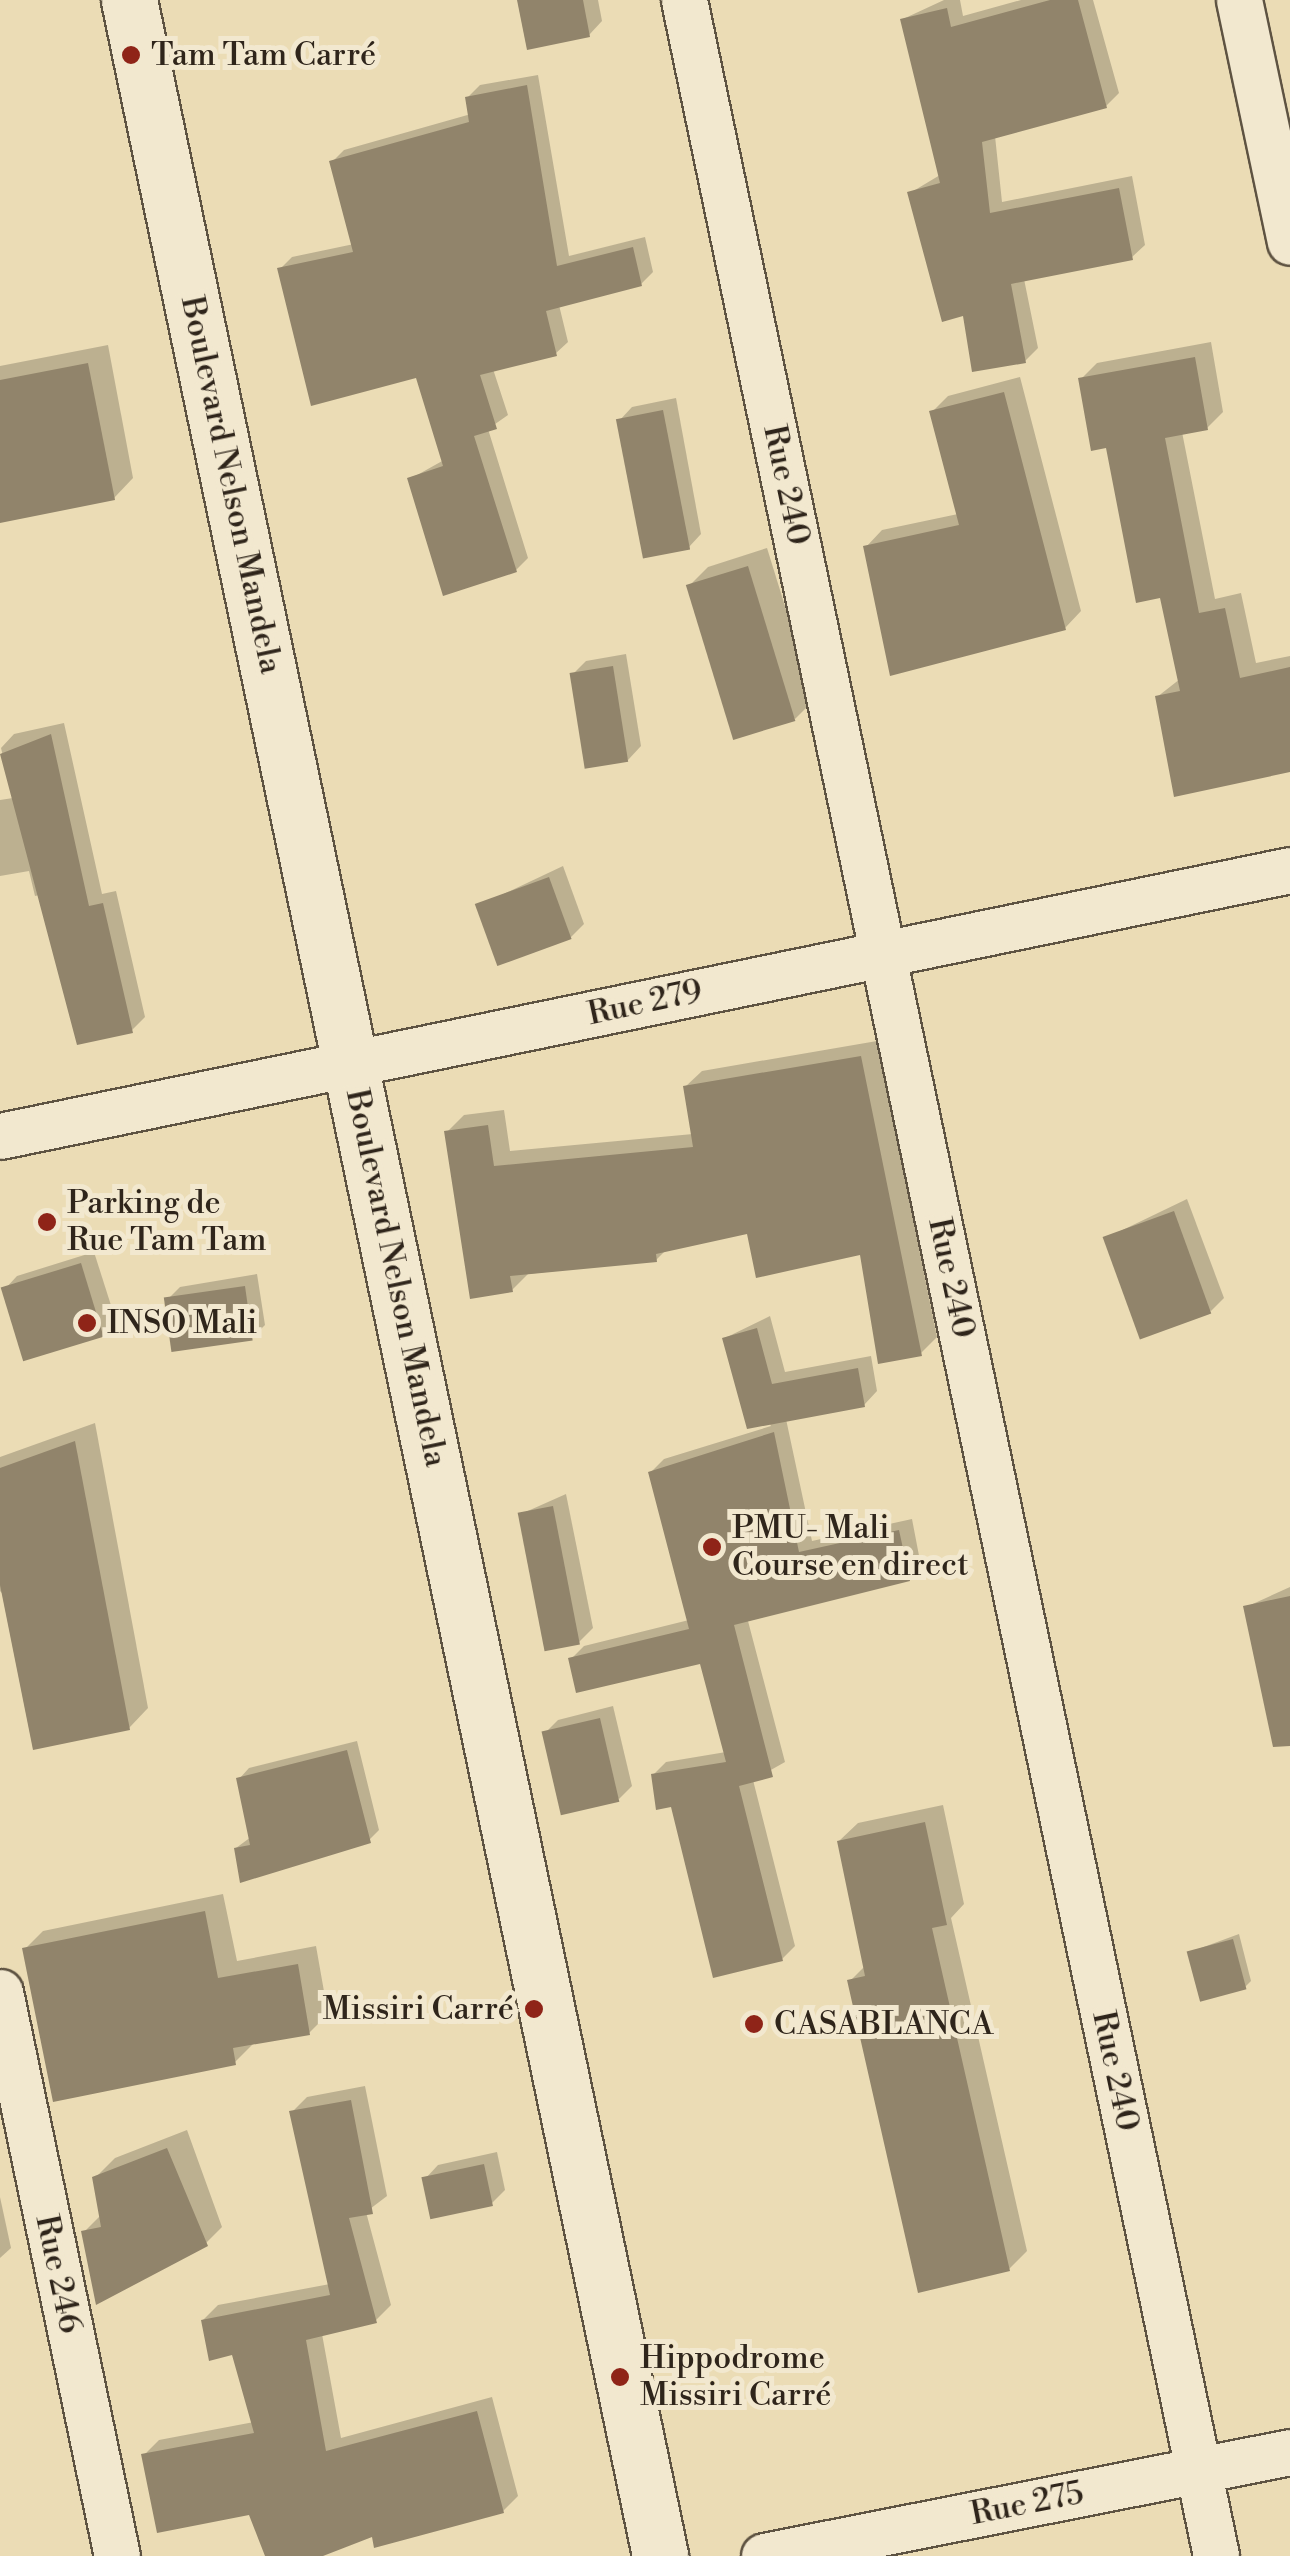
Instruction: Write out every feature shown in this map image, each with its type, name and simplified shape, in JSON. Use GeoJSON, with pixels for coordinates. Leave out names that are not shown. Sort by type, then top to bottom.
{"type":"FeatureCollection","features":[{"type":"Feature","properties":{"kind":"street","name":"Boulevard Nelson Mandela"},"geometry":{"type":"LineString","coordinates":[[129,0],[660,2556]]}},
{"type":"Feature","properties":{"kind":"street","name":"Rue 240"},"geometry":{"type":"LineString","coordinates":[[684,0],[1216,2556]]}},
{"type":"Feature","properties":{"kind":"street"},"geometry":{"type":"LineString","coordinates":[[1239,0],[1290,242]]}},
{"type":"Feature","properties":{"kind":"street","name":"Rue 279"},"geometry":{"type":"LineString","coordinates":[[0,1136],[1290,870]]}},
{"type":"Feature","properties":{"kind":"street","name":"Rue 246"},"geometry":{"type":"LineString","coordinates":[[0,1992],[117,2556]]}},
{"type":"Feature","properties":{"kind":"street","name":"Rue 275"},"geometry":{"type":"LineString","coordinates":[[764,2556],[1290,2452]]}},
{"type":"Feature","properties":{"kind":"building"},"geometry":{"type":"Polygon","coordinates":[[[517,0],[583,0],[590,37],[527,50],[517,0]]]}},
{"type":"Feature","properties":{"kind":"building"},"geometry":{"type":"Polygon","coordinates":[[[1050,0],[1078,0],[1107,108],[982,142],[990,213],[1119,188],[1133,260],[1011,284],[1026,363],[972,372],[963,316],[942,322],[907,192],[940,183],[900,19],[947,8],[951,27],[1050,0]]]}},
{"type":"Feature","properties":{"kind":"building"},"geometry":{"type":"Polygon","coordinates":[[[527,85],[557,266],[633,247],[642,286],[546,311],[557,356],[480,375],[497,429],[474,436],[517,572],[443,596],[407,478],[443,466],[416,378],[311,406],[277,268],[353,252],[329,161],[469,122],[465,97],[527,85]]]}},
{"type":"Feature","properties":{"kind":"building"},"geometry":{"type":"Polygon","coordinates":[[[1195,357],[1208,430],[1165,438],[1199,613],[1225,608],[1240,678],[1290,667],[1290,772],[1174,797],[1155,696],[1180,691],[1160,598],[1136,603],[1106,448],[1091,451],[1078,378],[1195,357]]]}},
{"type":"Feature","properties":{"kind":"building"},"geometry":{"type":"Polygon","coordinates":[[[88,363],[115,500],[0,523],[0,380],[88,363]]]}},
{"type":"Feature","properties":{"kind":"building"},"geometry":{"type":"Polygon","coordinates":[[[1004,392],[1066,630],[890,676],[863,546],[959,525],[929,411],[1004,392]]]}},
{"type":"Feature","properties":{"kind":"building"},"geometry":{"type":"Polygon","coordinates":[[[663,410],[690,549],[643,559],[616,419],[663,410]]]}},
{"type":"Feature","properties":{"kind":"building"},"geometry":{"type":"Polygon","coordinates":[[[748,566],[795,721],[733,740],[686,585],[748,566]]]}},
{"type":"Feature","properties":{"kind":"building"},"geometry":{"type":"Polygon","coordinates":[[[613,666],[628,762],[585,769],[570,673],[613,666]]]}},
{"type":"Feature","properties":{"kind":"building"},"geometry":{"type":"Polygon","coordinates":[[[51,734],[89,906],[103,903],[133,1033],[77,1045],[0,754],[51,734]]]}},
{"type":"Feature","properties":{"kind":"building"},"geometry":{"type":"Polygon","coordinates":[[[549,877],[572,939],[497,966],[475,904],[549,877]]]}},
{"type":"Feature","properties":{"kind":"building"},"geometry":{"type":"Polygon","coordinates":[[[861,1056],[922,1356],[878,1364],[860,1255],[756,1278],[747,1234],[656,1254],[657,1262],[510,1276],[513,1292],[470,1299],[444,1131],[488,1125],[494,1166],[693,1147],[683,1086],[861,1056]]]}},
{"type":"Feature","properties":{"kind":"building"},"geometry":{"type":"Polygon","coordinates":[[[1174,1211],[1211,1313],[1140,1339],[1103,1237],[1174,1211]]]}},
{"type":"Feature","properties":{"kind":"building"},"geometry":{"type":"Polygon","coordinates":[[[81,1263],[104,1337],[23,1361],[1,1288],[81,1263]]]}},
{"type":"Feature","properties":{"kind":"building"},"geometry":{"type":"Polygon","coordinates":[[[245,1286],[253,1340],[171,1352],[164,1297],[245,1286]]]}},
{"type":"Feature","properties":{"kind":"building"},"geometry":{"type":"Polygon","coordinates":[[[757,1328],[772,1384],[858,1368],[865,1407],[747,1429],[722,1338],[757,1328]]]}},
{"type":"Feature","properties":{"kind":"building"},"geometry":{"type":"Polygon","coordinates":[[[774,1432],[799,1552],[899,1530],[910,1581],[734,1625],[773,1777],[739,1786],[783,1961],[713,1978],[671,1807],[656,1810],[651,1774],[726,1762],[700,1664],[576,1693],[568,1658],[689,1629],[648,1472],[774,1432]]]}},
{"type":"Feature","properties":{"kind":"building"},"geometry":{"type":"Polygon","coordinates":[[[75,1441],[130,1730],[33,1750],[0,1585],[0,1468],[75,1441]]]}},
{"type":"Feature","properties":{"kind":"building"},"geometry":{"type":"Polygon","coordinates":[[[553,1506],[580,1644],[545,1651],[518,1513],[553,1506]]]}},
{"type":"Feature","properties":{"kind":"building"},"geometry":{"type":"Polygon","coordinates":[[[1290,1596],[1290,1746],[1273,1747],[1243,1606],[1290,1596]]]}},
{"type":"Feature","properties":{"kind":"building"},"geometry":{"type":"Polygon","coordinates":[[[600,1718],[619,1802],[561,1815],[542,1731],[600,1718]]]}},
{"type":"Feature","properties":{"kind":"building"},"geometry":{"type":"Polygon","coordinates":[[[347,1750],[371,1843],[240,1883],[234,1848],[250,1845],[236,1778],[347,1750]]]}},
{"type":"Feature","properties":{"kind":"building"},"geometry":{"type":"Polygon","coordinates":[[[925,1822],[947,1925],[932,1928],[1010,2271],[918,2293],[847,1980],[865,1976],[837,1841],[925,1822]]]}},
{"type":"Feature","properties":{"kind":"building"},"geometry":{"type":"Polygon","coordinates":[[[205,1911],[218,1978],[298,1964],[310,2035],[233,2048],[236,2065],[53,2102],[22,1948],[205,1911]]]}},
{"type":"Feature","properties":{"kind":"building"},"geometry":{"type":"Polygon","coordinates":[[[1233,1939],[1246,1989],[1200,2002],[1187,1951],[1233,1939]]]}},
{"type":"Feature","properties":{"kind":"building"},"geometry":{"type":"Polygon","coordinates":[[[351,2100],[373,2214],[349,2218],[377,2323],[306,2340],[326,2451],[477,2411],[504,2513],[374,2548],[372,2537],[323,2556],[265,2556],[249,2515],[157,2533],[141,2454],[254,2433],[232,2355],[209,2361],[201,2320],[330,2295],[289,2111],[351,2100]]]}},
{"type":"Feature","properties":{"kind":"building"},"geometry":{"type":"Polygon","coordinates":[[[167,2148],[208,2246],[96,2305],[81,2231],[101,2227],[92,2177],[167,2148]]]}},
{"type":"Feature","properties":{"kind":"building"},"geometry":{"type":"Polygon","coordinates":[[[484,2164],[493,2206],[430,2219],[421,2177],[484,2164]]]}},
{"type":"Feature","properties":{"kind":"place","name":"Tam Tam Carré"},"geometry":{"type":"Point","coordinates":[131,55]}},
{"type":"Feature","properties":{"kind":"place","name":"Parking de Rue Tam Tam"},"geometry":{"type":"Point","coordinates":[47,1222]}},
{"type":"Feature","properties":{"kind":"place","name":"INSO Mali"},"geometry":{"type":"Point","coordinates":[87,1323]}},
{"type":"Feature","properties":{"kind":"place","name":"PMU- Mali Course en direct"},"geometry":{"type":"Point","coordinates":[712,1547]}},
{"type":"Feature","properties":{"kind":"place","name":"Missiri Carré"},"geometry":{"type":"Point","coordinates":[534,2009]}},
{"type":"Feature","properties":{"kind":"place","name":"CASABLANCA"},"geometry":{"type":"Point","coordinates":[754,2024]}},
{"type":"Feature","properties":{"kind":"place","name":"Hippodrome Missiri Carré"},"geometry":{"type":"Point","coordinates":[620,2377]}}]}
